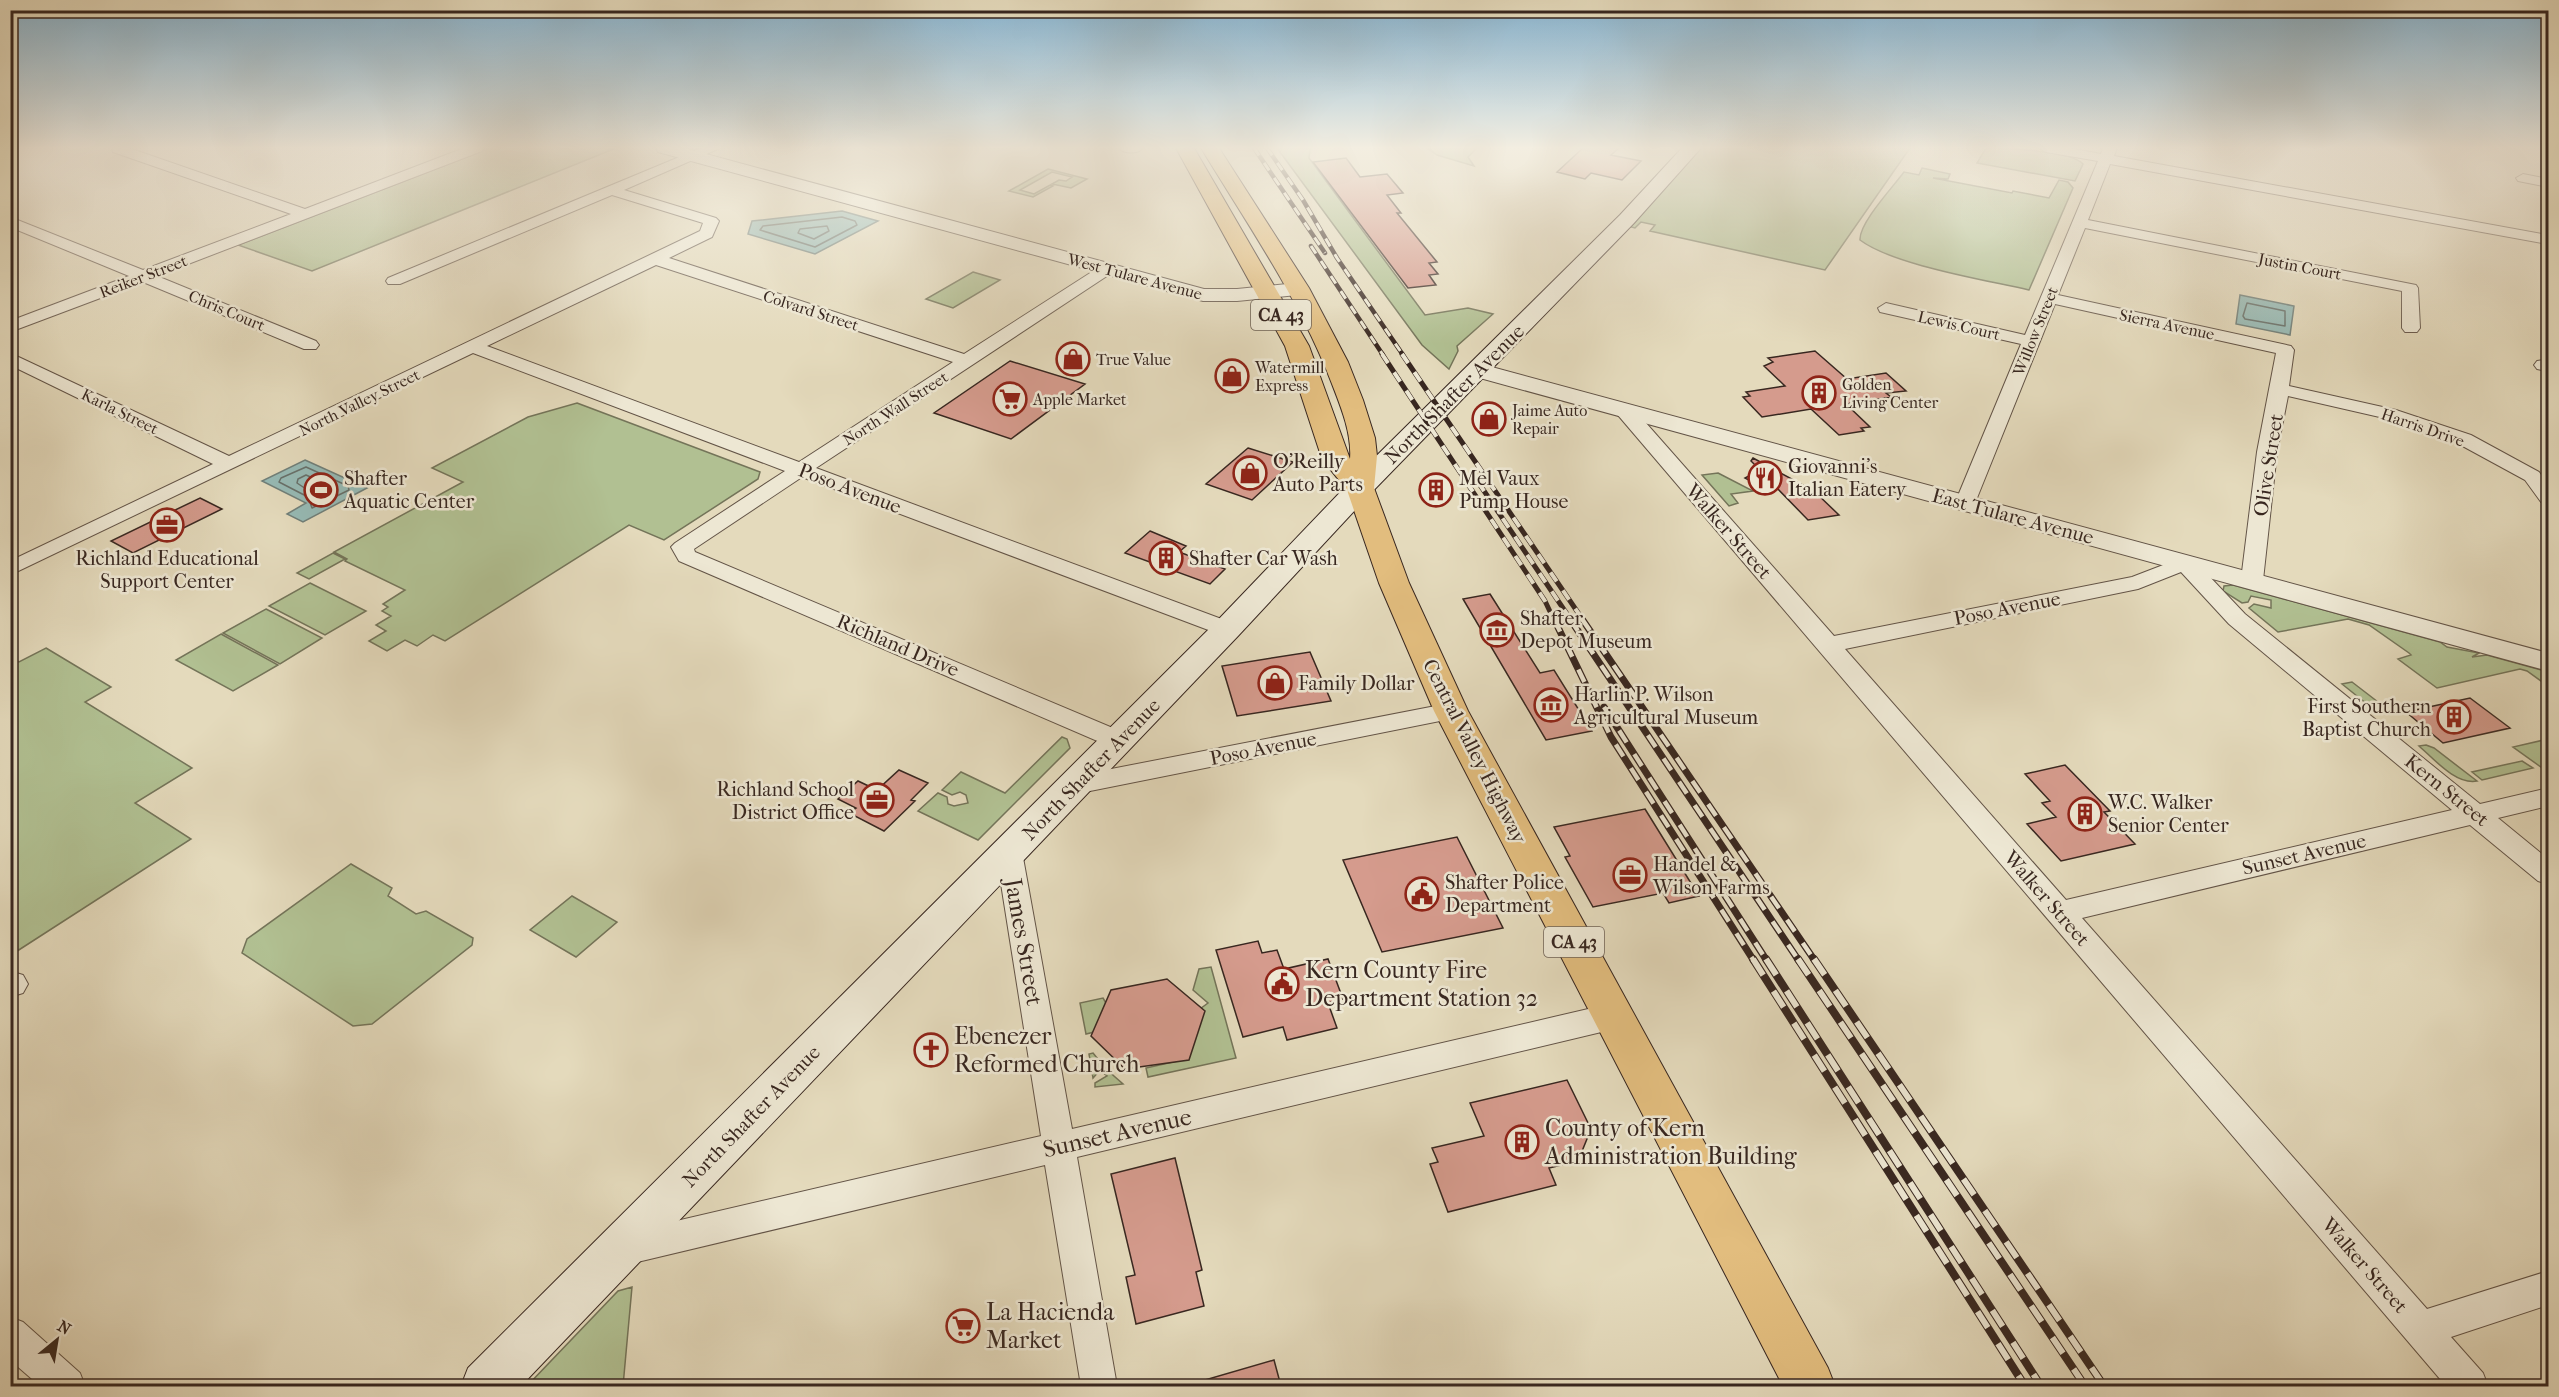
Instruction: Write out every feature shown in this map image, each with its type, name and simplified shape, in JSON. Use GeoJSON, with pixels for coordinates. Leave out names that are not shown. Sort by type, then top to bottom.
{"type":"FeatureCollection","features":[{"type":"Feature","properties":{"kind":"main road","name":"Central Valley Highway"},"geometry":{"type":"LineString","coordinates":[[1222,213],[1305,364],[1335,459],[1360,488],[1394,583],[1451,711],[1810,1386]]}},
{"type":"Feature","properties":{"kind":"main road","name":"Central Valley Highway"},"geometry":{"type":"LineString","coordinates":[[1250,213],[1296,289],[1335,360],[1363,440],[1360,488]]}},
{"type":"Feature","properties":{"kind":"main road","name":"North Shafter Avenue"},"geometry":{"type":"LineString","coordinates":[[486,1386],[1227,629],[1360,488],[1632,213]]}},
{"type":"Feature","properties":{"kind":"street"},"geometry":{"type":"LineString","coordinates":[[394,281],[558,213]]}},
{"type":"Feature","properties":{"kind":"street","name":"North Valley Street"},"geometry":{"type":"LineString","coordinates":[[13,565],[474,347],[706,234],[711,221],[685,213]]}},
{"type":"Feature","properties":{"kind":"street","name":"West Tulare Avenue"},"geometry":{"type":"LineString","coordinates":[[903,213],[1203,295],[1224,296],[1296,289]]}},
{"type":"Feature","properties":{"kind":"street","name":"Willow Street"},"geometry":{"type":"LineString","coordinates":[[1965,503],[2084,213]]}},
{"type":"Feature","properties":{"kind":"street"},"geometry":{"type":"LineString","coordinates":[[2414,213],[2548,239]]}},
{"type":"Feature","properties":{"kind":"street","name":"Reiker Street"},"geometry":{"type":"LineString","coordinates":[[10,327],[305,214]]}},
{"type":"Feature","properties":{"kind":"street","name":"Chris Court"},"geometry":{"type":"LineString","coordinates":[[10,221],[310,345]]}},
{"type":"Feature","properties":{"kind":"street","name":"Justin Court"},"geometry":{"type":"LineString","coordinates":[[2080,223],[2410,288],[2411,328]]}},
{"type":"Feature","properties":{"kind":"street","name":"Colvard Street"},"geometry":{"type":"LineString","coordinates":[[655,259],[967,361]]}},
{"type":"Feature","properties":{"kind":"street","name":"North Wall Street"},"geometry":{"type":"LineString","coordinates":[[682,546],[1107,269]]}},
{"type":"Feature","properties":{"kind":"street","name":"Sierra Avenue"},"geometry":{"type":"LineString","coordinates":[[2049,298],[2285,350]]}},
{"type":"Feature","properties":{"kind":"street","name":"Lewis Court"},"geometry":{"type":"LineString","coordinates":[[1886,308],[2031,341]]}},
{"type":"Feature","properties":{"kind":"street","name":"Poso Avenue"},"geometry":{"type":"LineString","coordinates":[[474,347],[1227,629]]}},
{"type":"Feature","properties":{"kind":"street","name":"Olive Street"},"geometry":{"type":"LineString","coordinates":[[2252,580],[2267,452],[2280,389],[2285,350]]}},
{"type":"Feature","properties":{"kind":"street","name":"Karla Street"},"geometry":{"type":"LineString","coordinates":[[10,358],[228,464]]}},
{"type":"Feature","properties":{"kind":"street","name":"East Tulare Avenue"},"geometry":{"type":"LineString","coordinates":[[1487,360],[1524,382],[2548,662]]}},
{"type":"Feature","properties":{"kind":"street","name":"Harris Drive"},"geometry":{"type":"LineString","coordinates":[[2280,389],[2389,414],[2464,439],[2532,476],[2548,498]]}},
{"type":"Feature","properties":{"kind":"street","name":"Walker Street"},"geometry":{"type":"LineString","coordinates":[[1624,410],[2470,1386]]}},
{"type":"Feature","properties":{"kind":"street","name":"Richland Drive"},"geometry":{"type":"LineString","coordinates":[[682,546],[687,556],[1118,740]]}},
{"type":"Feature","properties":{"kind":"street","name":"Poso Avenue"},"geometry":{"type":"LineString","coordinates":[[1827,645],[2138,582],[2184,563]]}},
{"type":"Feature","properties":{"kind":"street","name":"Kern Street"},"geometry":{"type":"LineString","coordinates":[[2184,563],[2237,619],[2548,874]]}},
{"type":"Feature","properties":{"kind":"street","name":"Poso Avenue"},"geometry":{"type":"LineString","coordinates":[[1075,784],[1451,711]]}},
{"type":"Feature","properties":{"kind":"street","name":"Sunset Avenue"},"geometry":{"type":"LineString","coordinates":[[2059,912],[2548,797]]}},
{"type":"Feature","properties":{"kind":"street","name":"James Street"},"geometry":{"type":"LineString","coordinates":[[1009,852],[1099,1386]]}},
{"type":"Feature","properties":{"kind":"street","name":"Sunset Avenue"},"geometry":{"type":"LineString","coordinates":[[621,1250],[1614,1017]]}},
{"type":"Feature","properties":{"kind":"street"},"geometry":{"type":"LineString","coordinates":[[2420,1329],[2548,1288]]}},
{"type":"Feature","properties":{"kind":"street"},"geometry":{"type":"LineString","coordinates":[[12,1340],[67,1386]]}},
{"type":"Feature","properties":{"kind":"green space"},"geometry":{"type":"Polygon","coordinates":[[[321,213],[455,213],[312,271],[238,245],[321,213]]]}},
{"type":"Feature","properties":{"kind":"green space"},"geometry":{"type":"Polygon","coordinates":[[[1325,213],[1350,213],[1425,315],[1468,308],[1493,314],[1457,346],[1458,351],[1449,369],[1422,345],[1325,213]]]}},
{"type":"Feature","properties":{"kind":"green space"},"geometry":{"type":"Polygon","coordinates":[[[1640,213],[1865,213],[1825,270],[1650,231],[1655,225],[1641,222],[1635,228],[1628,226],[1640,213]]]}},
{"type":"Feature","properties":{"kind":"green space"},"geometry":{"type":"Polygon","coordinates":[[[2062,213],[2029,290],[1917,264],[1875,249],[1860,240],[1861,233],[1871,215],[2062,213]]]}},
{"type":"Feature","properties":{"kind":"green space"},"geometry":{"type":"Polygon","coordinates":[[[973,272],[1000,280],[953,308],[926,299],[973,272]]]}},
{"type":"Feature","properties":{"kind":"green space"},"geometry":{"type":"Polygon","coordinates":[[[577,403],[760,472],[758,479],[664,540],[629,525],[445,641],[433,635],[417,646],[405,640],[387,651],[369,641],[386,631],[376,625],[391,616],[382,611],[388,607],[383,604],[405,590],[345,561],[347,559],[334,552],[463,482],[432,468],[528,417],[577,403]]]}},
{"type":"Feature","properties":{"kind":"green space"},"geometry":{"type":"Polygon","coordinates":[[[1718,473],[1753,491],[1731,494],[1738,503],[1729,506],[1702,475],[1718,473]]]}},
{"type":"Feature","properties":{"kind":"green space"},"geometry":{"type":"Polygon","coordinates":[[[333,553],[345,559],[309,579],[297,573],[333,553]]]}},
{"type":"Feature","properties":{"kind":"green space"},"geometry":{"type":"Polygon","coordinates":[[[310,583],[366,611],[325,635],[269,606],[310,583]]]}},
{"type":"Feature","properties":{"kind":"green space"},"geometry":{"type":"Polygon","coordinates":[[[2233,585],[2440,642],[2447,647],[2479,653],[2472,657],[2487,655],[2548,672],[2548,686],[2527,671],[2520,669],[2437,688],[2398,659],[2411,655],[2409,653],[2369,625],[2348,619],[2278,632],[2249,608],[2254,604],[2271,608],[2271,600],[2251,596],[2248,602],[2242,603],[2223,591],[2224,586],[2233,585]]]}},
{"type":"Feature","properties":{"kind":"green space"},"geometry":{"type":"Polygon","coordinates":[[[266,609],[322,638],[280,664],[223,633],[266,609]]]}},
{"type":"Feature","properties":{"kind":"green space"},"geometry":{"type":"Polygon","coordinates":[[[221,634],[278,665],[233,691],[176,660],[221,634]]]}},
{"type":"Feature","properties":{"kind":"green space"},"geometry":{"type":"Polygon","coordinates":[[[46,648],[111,687],[85,702],[192,768],[135,803],[191,839],[11,955],[11,657],[19,662],[46,648]]]}},
{"type":"Feature","properties":{"kind":"green space"},"geometry":{"type":"Polygon","coordinates":[[[2352,682],[2392,713],[2377,712],[2342,684],[2352,682]]]}},
{"type":"Feature","properties":{"kind":"green space"},"geometry":{"type":"Polygon","coordinates":[[[1062,737],[1067,739],[1070,748],[978,840],[918,811],[938,793],[947,797],[948,804],[954,806],[968,803],[966,795],[960,792],[952,795],[942,790],[961,772],[1005,793],[1062,737]]]}},
{"type":"Feature","properties":{"kind":"green space"},"geometry":{"type":"Polygon","coordinates":[[[2548,739],[2548,769],[2545,770],[2513,747],[2548,739]]]}},
{"type":"Feature","properties":{"kind":"green space"},"geometry":{"type":"Polygon","coordinates":[[[2426,745],[2434,748],[2477,781],[2461,779],[2453,775],[2419,746],[2426,745]]]}},
{"type":"Feature","properties":{"kind":"green space"},"geometry":{"type":"Polygon","coordinates":[[[2522,761],[2533,768],[2482,780],[2472,772],[2522,761]]]}},
{"type":"Feature","properties":{"kind":"green space"},"geometry":{"type":"Polygon","coordinates":[[[351,864],[392,888],[388,896],[416,914],[426,911],[473,938],[472,945],[372,1024],[353,1026],[242,953],[247,939],[351,864]]]}},
{"type":"Feature","properties":{"kind":"green space"},"geometry":{"type":"Polygon","coordinates":[[[572,896],[617,922],[576,957],[530,930],[572,896]]]}},
{"type":"Feature","properties":{"kind":"green space"},"geometry":{"type":"Polygon","coordinates":[[[1211,967],[1236,1058],[1148,1077],[1146,1068],[1186,1059],[1200,1009],[1208,1003],[1193,990],[1199,969],[1211,967]]]}},
{"type":"Feature","properties":{"kind":"green space"},"geometry":{"type":"Polygon","coordinates":[[[1103,998],[1106,1003],[1094,1032],[1086,1034],[1080,1003],[1103,998]]]}},
{"type":"Feature","properties":{"kind":"green space"},"geometry":{"type":"Polygon","coordinates":[[[1093,1053],[1123,1084],[1095,1087],[1095,1083],[1107,1076],[1100,1070],[1093,1078],[1089,1054],[1093,1053]]]}},
{"type":"Feature","properties":{"kind":"green space"},"geometry":{"type":"Polygon","coordinates":[[[632,1287],[623,1386],[527,1386],[618,1291],[632,1287]]]}},
{"type":"Feature","properties":{"kind":"water"},"geometry":{"type":"Polygon","coordinates":[[[822,213],[850,213],[878,221],[815,254],[748,234],[752,221],[822,213]]]}},
{"type":"Feature","properties":{"kind":"water"},"geometry":{"type":"Polygon","coordinates":[[[2240,295],[2294,306],[2290,335],[2236,324],[2240,295]]]}},
{"type":"Feature","properties":{"kind":"water","name":"Shafter Aquatic Center"},"geometry":{"type":"Polygon","coordinates":[[[305,460],[367,488],[303,522],[287,514],[306,503],[262,481],[305,460]]]}},
{"type":"Feature","properties":{"kind":"building"},"geometry":{"type":"Polygon","coordinates":[[[1352,213],[1397,213],[1437,262],[1429,263],[1438,274],[1429,275],[1436,285],[1408,288],[1352,213]]]}},
{"type":"Feature","properties":{"kind":"building","name":"Golden Living Center"},"geometry":{"type":"Polygon","coordinates":[[[1815,351],[1847,379],[1886,373],[1906,391],[1886,393],[1891,397],[1846,404],[1870,427],[1861,428],[1864,431],[1839,435],[1811,409],[1762,417],[1743,397],[1750,396],[1746,392],[1785,386],[1764,366],[1773,362],[1768,358],[1815,351]]]}},
{"type":"Feature","properties":{"kind":"building","name":"Apple Market"},"geometry":{"type":"Polygon","coordinates":[[[1010,361],[1085,384],[1011,439],[934,413],[1010,361]]]}},
{"type":"Feature","properties":{"kind":"building","name":"O'Reilly Auto Parts"},"geometry":{"type":"Polygon","coordinates":[[[1248,448],[1293,462],[1252,500],[1206,484],[1248,448]]]}},
{"type":"Feature","properties":{"kind":"building"},"geometry":{"type":"Polygon","coordinates":[[[1753,458],[1814,491],[1839,515],[1808,520],[1774,485],[1765,489],[1745,478],[1760,470],[1751,461],[1753,458]]]}},
{"type":"Feature","properties":{"kind":"building","name":"Richland Educational Support Center"},"geometry":{"type":"Polygon","coordinates":[[[200,498],[222,509],[133,553],[111,541],[200,498]]]}},
{"type":"Feature","properties":{"kind":"building","name":"Shafter Car Wash"},"geometry":{"type":"Polygon","coordinates":[[[1150,531],[1186,546],[1179,552],[1225,569],[1210,584],[1125,553],[1150,531]]]}},
{"type":"Feature","properties":{"kind":"building"},"geometry":{"type":"Polygon","coordinates":[[[1490,594],[1540,673],[1554,670],[1592,731],[1546,740],[1463,599],[1490,594]]]}},
{"type":"Feature","properties":{"kind":"building","name":"Family Dollar"},"geometry":{"type":"Polygon","coordinates":[[[1310,652],[1331,701],[1237,716],[1222,666],[1310,652]]]}},
{"type":"Feature","properties":{"kind":"building","name":"First Southern Baptist Church"},"geometry":{"type":"Polygon","coordinates":[[[2470,698],[2510,728],[2443,743],[2406,712],[2470,698]]]}},
{"type":"Feature","properties":{"kind":"building","name":"W.C. Walker Senior Center"},"geometry":{"type":"Polygon","coordinates":[[[2065,765],[2110,811],[2104,812],[2135,844],[2061,861],[2027,824],[2056,817],[2042,803],[2050,801],[2025,774],[2065,765]]]}},
{"type":"Feature","properties":{"kind":"building","name":"Richland School District Office"},"geometry":{"type":"Polygon","coordinates":[[[899,770],[928,783],[911,800],[915,801],[884,831],[849,813],[856,808],[838,799],[858,781],[877,790],[899,770]]]}},
{"type":"Feature","properties":{"kind":"building","name":"Handel & Wilson Farms"},"geometry":{"type":"Polygon","coordinates":[[[1645,809],[1699,896],[1669,903],[1663,893],[1593,907],[1565,857],[1570,856],[1554,827],[1645,809]]]}},
{"type":"Feature","properties":{"kind":"building","name":"Shafter Police Department"},"geometry":{"type":"Polygon","coordinates":[[[1457,837],[1503,928],[1382,952],[1343,860],[1457,837]]]}},
{"type":"Feature","properties":{"kind":"building","name":"Kern County Fire Department Station 32"},"geometry":{"type":"Polygon","coordinates":[[[1258,941],[1262,953],[1277,950],[1284,969],[1328,959],[1343,999],[1328,1003],[1337,1028],[1287,1040],[1283,1027],[1243,1037],[1216,950],[1258,941]]]}},
{"type":"Feature","properties":{"kind":"building"},"geometry":{"type":"Polygon","coordinates":[[[1167,979],[1205,1011],[1189,1060],[1125,1069],[1091,1036],[1111,990],[1167,979]]]}},
{"type":"Feature","properties":{"kind":"building","name":"County of Kern Administration Building"},"geometry":{"type":"Polygon","coordinates":[[[1567,1080],[1591,1129],[1578,1161],[1549,1168],[1556,1185],[1448,1212],[1430,1164],[1438,1162],[1432,1148],[1484,1136],[1470,1103],[1567,1080]]]}},
{"type":"Feature","properties":{"kind":"building"},"geometry":{"type":"Polygon","coordinates":[[[1175,1158],[1202,1270],[1196,1272],[1204,1306],[1136,1324],[1126,1277],[1135,1275],[1111,1174],[1175,1158]]]}},
{"type":"Feature","properties":{"kind":"building"},"geometry":{"type":"Polygon","coordinates":[[[1274,1360],[1281,1386],[1199,1386],[1198,1382],[1274,1360]]]}},
{"type":"Feature","properties":{"kind":"railway"},"geometry":{"type":"LineString","coordinates":[[1298,213],[1325,253]]}},
{"type":"Feature","properties":{"kind":"railway"},"geometry":{"type":"LineString","coordinates":[[1311,213],[1337,258],[1403,355]]}},
{"type":"Feature","properties":{"kind":"railway"},"geometry":{"type":"LineString","coordinates":[[1311,246],[1383,355]]}},
{"type":"Feature","properties":{"kind":"railway"},"geometry":{"type":"LineString","coordinates":[[1382,354],[1545,601],[1554,620]]}},
{"type":"Feature","properties":{"kind":"railway"},"geometry":{"type":"LineString","coordinates":[[1402,354],[1583,620]]}},
{"type":"Feature","properties":{"kind":"railway"},"geometry":{"type":"LineString","coordinates":[[1478,482],[1571,620]]}},
{"type":"Feature","properties":{"kind":"railway"},"geometry":{"type":"LineString","coordinates":[[1554,619],[1611,737],[1754,961]]}},
{"type":"Feature","properties":{"kind":"railway"},"geometry":{"type":"LineString","coordinates":[[1570,619],[1799,961]]}},
{"type":"Feature","properties":{"kind":"railway"},"geometry":{"type":"LineString","coordinates":[[1582,619],[1815,961]]}},
{"type":"Feature","properties":{"kind":"railway"},"geometry":{"type":"LineString","coordinates":[[1604,707],[1767,961]]}},
{"type":"Feature","properties":{"kind":"railway"},"geometry":{"type":"LineString","coordinates":[[1753,959],[2025,1386]]}},
{"type":"Feature","properties":{"kind":"railway"},"geometry":{"type":"LineString","coordinates":[[1766,959],[2041,1386]]}},
{"type":"Feature","properties":{"kind":"railway"},"geometry":{"type":"LineString","coordinates":[[1798,959],[2085,1386]]}},
{"type":"Feature","properties":{"kind":"railway"},"geometry":{"type":"LineString","coordinates":[[1814,959],[2104,1386]]}},
{"type":"Feature","properties":{"kind":"place","name":"True Value"},"geometry":{"type":"Point","coordinates":[1073,359]}},
{"type":"Feature","properties":{"kind":"place","name":"Watermill Express"},"geometry":{"type":"Point","coordinates":[1232,376]}},
{"type":"Feature","properties":{"kind":"place","name":"Golden Living Center"},"geometry":{"type":"Point","coordinates":[1819,393]}},
{"type":"Feature","properties":{"kind":"place","name":"Apple Market"},"geometry":{"type":"Point","coordinates":[1010,399]}},
{"type":"Feature","properties":{"kind":"place","name":"Jaime Auto Repair"},"geometry":{"type":"Point","coordinates":[1489,419]}},
{"type":"Feature","properties":{"kind":"place","name":"O'Reilly Auto Parts"},"geometry":{"type":"Point","coordinates":[1250,473]}},
{"type":"Feature","properties":{"kind":"place","name":"Giovanni's Italian Eatery"},"geometry":{"type":"Point","coordinates":[1765,478]}},
{"type":"Feature","properties":{"kind":"place","name":"Shafter Aquatic Center"},"geometry":{"type":"Point","coordinates":[321,490]}},
{"type":"Feature","properties":{"kind":"place","name":"Mel Vaux Pump House"},"geometry":{"type":"Point","coordinates":[1436,490]}},
{"type":"Feature","properties":{"kind":"place","name":"Richland Educational Support Center"},"geometry":{"type":"Point","coordinates":[167,525]}},
{"type":"Feature","properties":{"kind":"place","name":"Shafter Car Wash"},"geometry":{"type":"Point","coordinates":[1166,558]}},
{"type":"Feature","properties":{"kind":"place","name":"Shafter Depot Museum"},"geometry":{"type":"Point","coordinates":[1497,630]}},
{"type":"Feature","properties":{"kind":"place","name":"Family Dollar"},"geometry":{"type":"Point","coordinates":[1275,683]}},
{"type":"Feature","properties":{"kind":"place","name":"Harlin P. Wilson Agricultural Museum"},"geometry":{"type":"Point","coordinates":[1551,705]}},
{"type":"Feature","properties":{"kind":"place","name":"First Southern Baptist Church"},"geometry":{"type":"Point","coordinates":[2454,717]}},
{"type":"Feature","properties":{"kind":"place","name":"Richland School District Office"},"geometry":{"type":"Point","coordinates":[877,800]}},
{"type":"Feature","properties":{"kind":"place","name":"W.C. Walker Senior Center"},"geometry":{"type":"Point","coordinates":[2085,814]}},
{"type":"Feature","properties":{"kind":"place","name":"Handel & Wilson Farms"},"geometry":{"type":"Point","coordinates":[1630,875]}},
{"type":"Feature","properties":{"kind":"place","name":"Shafter Police Department"},"geometry":{"type":"Point","coordinates":[1422,894]}},
{"type":"Feature","properties":{"kind":"place","name":"Kern County Fire Department Station 32"},"geometry":{"type":"Point","coordinates":[1282,984]}},
{"type":"Feature","properties":{"kind":"place","name":"Ebenezer Reformed Church"},"geometry":{"type":"Point","coordinates":[931,1050]}},
{"type":"Feature","properties":{"kind":"place","name":"County of Kern Administration Building"},"geometry":{"type":"Point","coordinates":[1522,1142]}},
{"type":"Feature","properties":{"kind":"place","name":"La Hacienda Market"},"geometry":{"type":"Point","coordinates":[963,1326]}}]}
